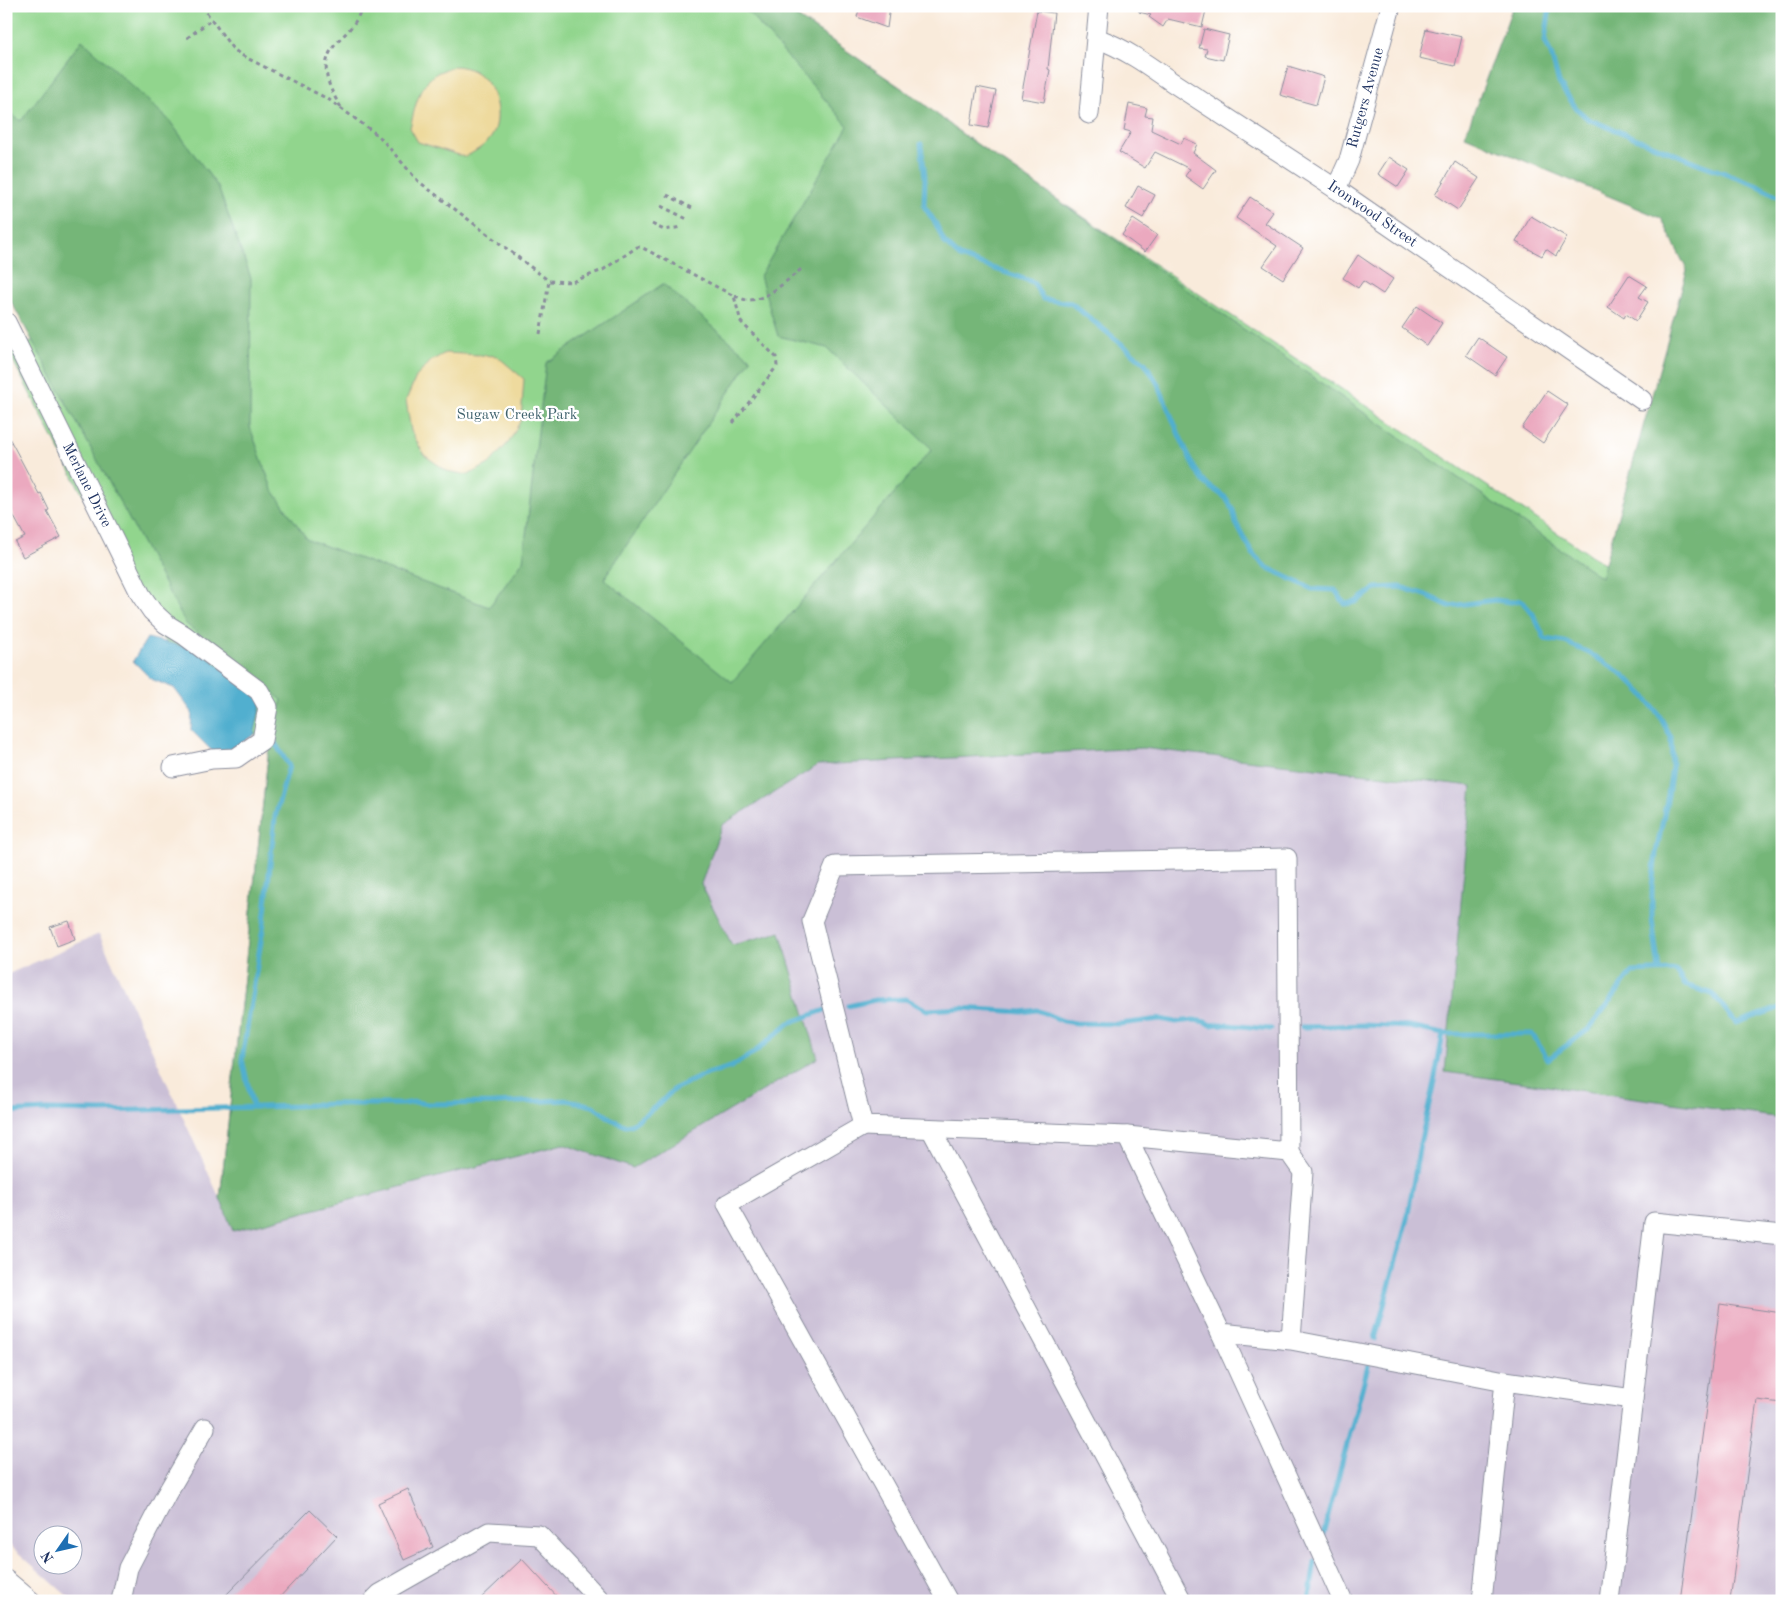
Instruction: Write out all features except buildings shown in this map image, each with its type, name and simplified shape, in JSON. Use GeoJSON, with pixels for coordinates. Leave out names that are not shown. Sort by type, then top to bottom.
{"type":"FeatureCollection","features":[{"type":"Feature","properties":{"kind":"street"},"geometry":{"type":"LineString","coordinates":[[1089,114],[1100,6]]}},
{"type":"Feature","properties":{"kind":"street","name":"Rutgers Avenue"},"geometry":{"type":"LineString","coordinates":[[1336,189],[1349,160],[1391,6]]}},
{"type":"Feature","properties":{"kind":"street","name":"Ironwood Street"},"geometry":{"type":"LineString","coordinates":[[1096,38],[1113,44],[1148,65],[1336,189],[1642,400]]}},
{"type":"Feature","properties":{"kind":"street","name":"Merlane Drive"},"geometry":{"type":"LineString","coordinates":[[6,322],[142,595],[152,611],[166,624],[184,635],[259,691],[268,707],[262,740],[236,758],[212,759],[173,767]]}},
{"type":"Feature","properties":{"kind":"street"},"geometry":{"type":"LineString","coordinates":[[863,1126],[812,921],[835,866],[1287,858],[1289,1152],[1303,1172],[1291,1340]]}},
{"type":"Feature","properties":{"kind":"street"},"geometry":{"type":"LineString","coordinates":[[948,1601],[727,1204],[863,1126],[1127,1136],[1289,1152]]}},
{"type":"Feature","properties":{"kind":"street"},"geometry":{"type":"LineString","coordinates":[[931,1129],[1182,1601]]}},
{"type":"Feature","properties":{"kind":"street"},"geometry":{"type":"LineString","coordinates":[[1127,1136],[1222,1333],[1342,1601]]}},
{"type":"Feature","properties":{"kind":"street"},"geometry":{"type":"LineString","coordinates":[[1609,1601],[1654,1222],[1782,1235]]}},
{"type":"Feature","properties":{"kind":"street"},"geometry":{"type":"LineString","coordinates":[[1222,1333],[1291,1340],[1505,1381],[1633,1399]]}},
{"type":"Feature","properties":{"kind":"street"},"geometry":{"type":"LineString","coordinates":[[1482,1601],[1505,1381]]}},
{"type":"Feature","properties":{"kind":"street"},"geometry":{"type":"LineString","coordinates":[[121,1601],[128,1568],[166,1495],[205,1428]]}},
{"type":"Feature","properties":{"kind":"street"},"geometry":{"type":"LineString","coordinates":[[373,1601],[380,1594],[489,1532],[539,1534],[601,1601]]}},
{"type":"Feature","properties":{"kind":"street"},"geometry":{"type":"LineString","coordinates":[[6,1580],[32,1601]]}},
{"type":"Feature","properties":{"kind":"path"},"geometry":{"type":"LineString","coordinates":[[202,6],[232,48],[241,55],[328,99],[343,109],[379,136],[418,181],[549,280],[572,282],[603,270],[641,247],[734,296],[746,300],[757,299],[775,289],[804,267]]}},
{"type":"Feature","properties":{"kind":"path"},"geometry":{"type":"LineString","coordinates":[[343,109],[334,97],[328,84],[326,61],[329,52],[359,18],[362,6]]}},
{"type":"Feature","properties":{"kind":"path"},"geometry":{"type":"LineString","coordinates":[[187,38],[211,20]]}},
{"type":"Feature","properties":{"kind":"path"},"geometry":{"type":"LineString","coordinates":[[667,195],[692,208]]}},
{"type":"Feature","properties":{"kind":"path"},"geometry":{"type":"LineString","coordinates":[[661,206],[686,219]]}},
{"type":"Feature","properties":{"kind":"path"},"geometry":{"type":"LineString","coordinates":[[652,224],[664,230],[682,227]]}},
{"type":"Feature","properties":{"kind":"path"},"geometry":{"type":"LineString","coordinates":[[540,334],[549,280]]}},
{"type":"Feature","properties":{"kind":"path"},"geometry":{"type":"LineString","coordinates":[[733,423],[777,366],[776,357],[741,322],[734,296]]}},
{"type":"Feature","properties":{"kind":"shaded area"},"geometry":{"type":"Polygon","coordinates":[[[1566,694],[1782,1007],[1782,1601],[73,1601],[42,1574],[82,1574],[82,1524],[32,1524],[32,1565],[6,1542],[6,975],[99,934],[227,1214],[726,767],[1566,694]]]}},
{"type":"Feature","properties":{"kind":"green space","name":"Sugaw Creek Park"},"geometry":{"type":"Polygon","coordinates":[[[6,6],[781,6],[919,100],[958,131],[1061,202],[1619,574],[1782,343],[1566,695],[726,767],[227,1214],[220,1198],[269,748],[151,626],[9,353],[51,331],[6,245],[6,6]]]}},
{"type":"Feature","properties":{"kind":"green space","name":"Sugaw Creek Park"},"geometry":{"type":"Polygon","coordinates":[[[739,6],[781,6],[919,100],[958,131],[1601,577],[1687,270],[1661,218],[1465,136],[1513,6],[1782,6],[1782,1118],[1445,1072],[1472,786],[1142,748],[818,765],[722,825],[701,884],[732,945],[780,932],[818,1058],[633,1168],[563,1144],[233,1231],[220,1198],[269,747],[282,700],[186,624],[6,292],[6,111],[21,121],[82,40],[169,120],[218,187],[251,278],[250,427],[272,489],[307,539],[489,607],[523,561],[546,363],[663,284],[751,359],[604,579],[732,682],[932,449],[827,348],[778,336],[760,276],[848,126],[750,14],[739,6]]]}},
{"type":"Feature","properties":{"kind":"sand"},"geometry":{"type":"Polygon","coordinates":[[[456,66],[472,70],[481,77],[492,93],[496,102],[497,112],[497,122],[490,139],[465,157],[418,142],[410,128],[418,98],[425,84],[437,73],[456,66]]]}},
{"type":"Feature","properties":{"kind":"sand"},"geometry":{"type":"Polygon","coordinates":[[[445,353],[497,356],[524,379],[521,420],[509,442],[489,464],[468,475],[447,471],[424,455],[411,431],[406,400],[416,377],[431,361],[445,353]]]}},
{"type":"Feature","properties":{"kind":"water"},"geometry":{"type":"Polygon","coordinates":[[[147,638],[199,650],[262,700],[254,735],[218,757],[191,730],[192,712],[174,688],[151,679],[133,661],[147,638]]]}},
{"type":"Feature","properties":{"kind":"waterway"},"geometry":{"type":"LineString","coordinates":[[1550,6],[1545,41],[1551,54],[1559,83],[1576,108],[1588,119],[1753,183],[1782,198]]}},
{"type":"Feature","properties":{"kind":"waterway"},"geometry":{"type":"LineString","coordinates":[[921,144],[925,177],[924,206],[936,224],[944,242],[960,257],[1033,282],[1043,299],[1071,303],[1145,363],[1158,384],[1195,469],[1205,483],[1226,498],[1246,542],[1254,555],[1266,567],[1312,589],[1335,590],[1345,604],[1356,602],[1376,588],[1400,587],[1426,595],[1449,606],[1495,600],[1511,602],[1521,600],[1533,614],[1545,639],[1565,642],[1589,653],[1624,675],[1642,693],[1659,715],[1671,737],[1672,767],[1656,853],[1652,886],[1652,919],[1659,970]]}},
{"type":"Feature","properties":{"kind":"waterway"},"geometry":{"type":"LineString","coordinates":[[253,1107],[242,1059],[264,922],[275,817],[289,766],[275,743]]}},
{"type":"Feature","properties":{"kind":"waterway"},"geometry":{"type":"LineString","coordinates":[[1302,1027],[1363,1025],[1410,1027],[1443,1034],[1532,1034],[1548,1059],[1589,1029],[1632,972],[1675,970],[1685,985],[1713,994],[1736,1023],[1782,1007]]}},
{"type":"Feature","properties":{"kind":"waterway"},"geometry":{"type":"LineString","coordinates":[[848,1006],[875,1000],[906,999],[927,1010],[962,1008],[1022,1012],[1037,1010],[1063,1021],[1076,1023],[1120,1024],[1160,1019],[1176,1022],[1194,1020],[1211,1025],[1219,1024],[1271,1029]]}},
{"type":"Feature","properties":{"kind":"waterway"},"geometry":{"type":"LineString","coordinates":[[6,1112],[568,1100],[593,1106],[613,1120],[626,1126],[631,1125],[659,1104],[674,1089],[704,1075],[731,1067],[755,1052],[789,1023],[825,1010]]}},
{"type":"Feature","properties":{"kind":"waterway"},"geometry":{"type":"LineString","coordinates":[[1375,1339],[1407,1219],[1420,1144],[1443,1034]]}},
{"type":"Feature","properties":{"kind":"waterway"},"geometry":{"type":"LineString","coordinates":[[1323,1534],[1368,1366]]}},
{"type":"Feature","properties":{"kind":"waterway"},"geometry":{"type":"LineString","coordinates":[[1309,1601],[1315,1562]]}}]}
